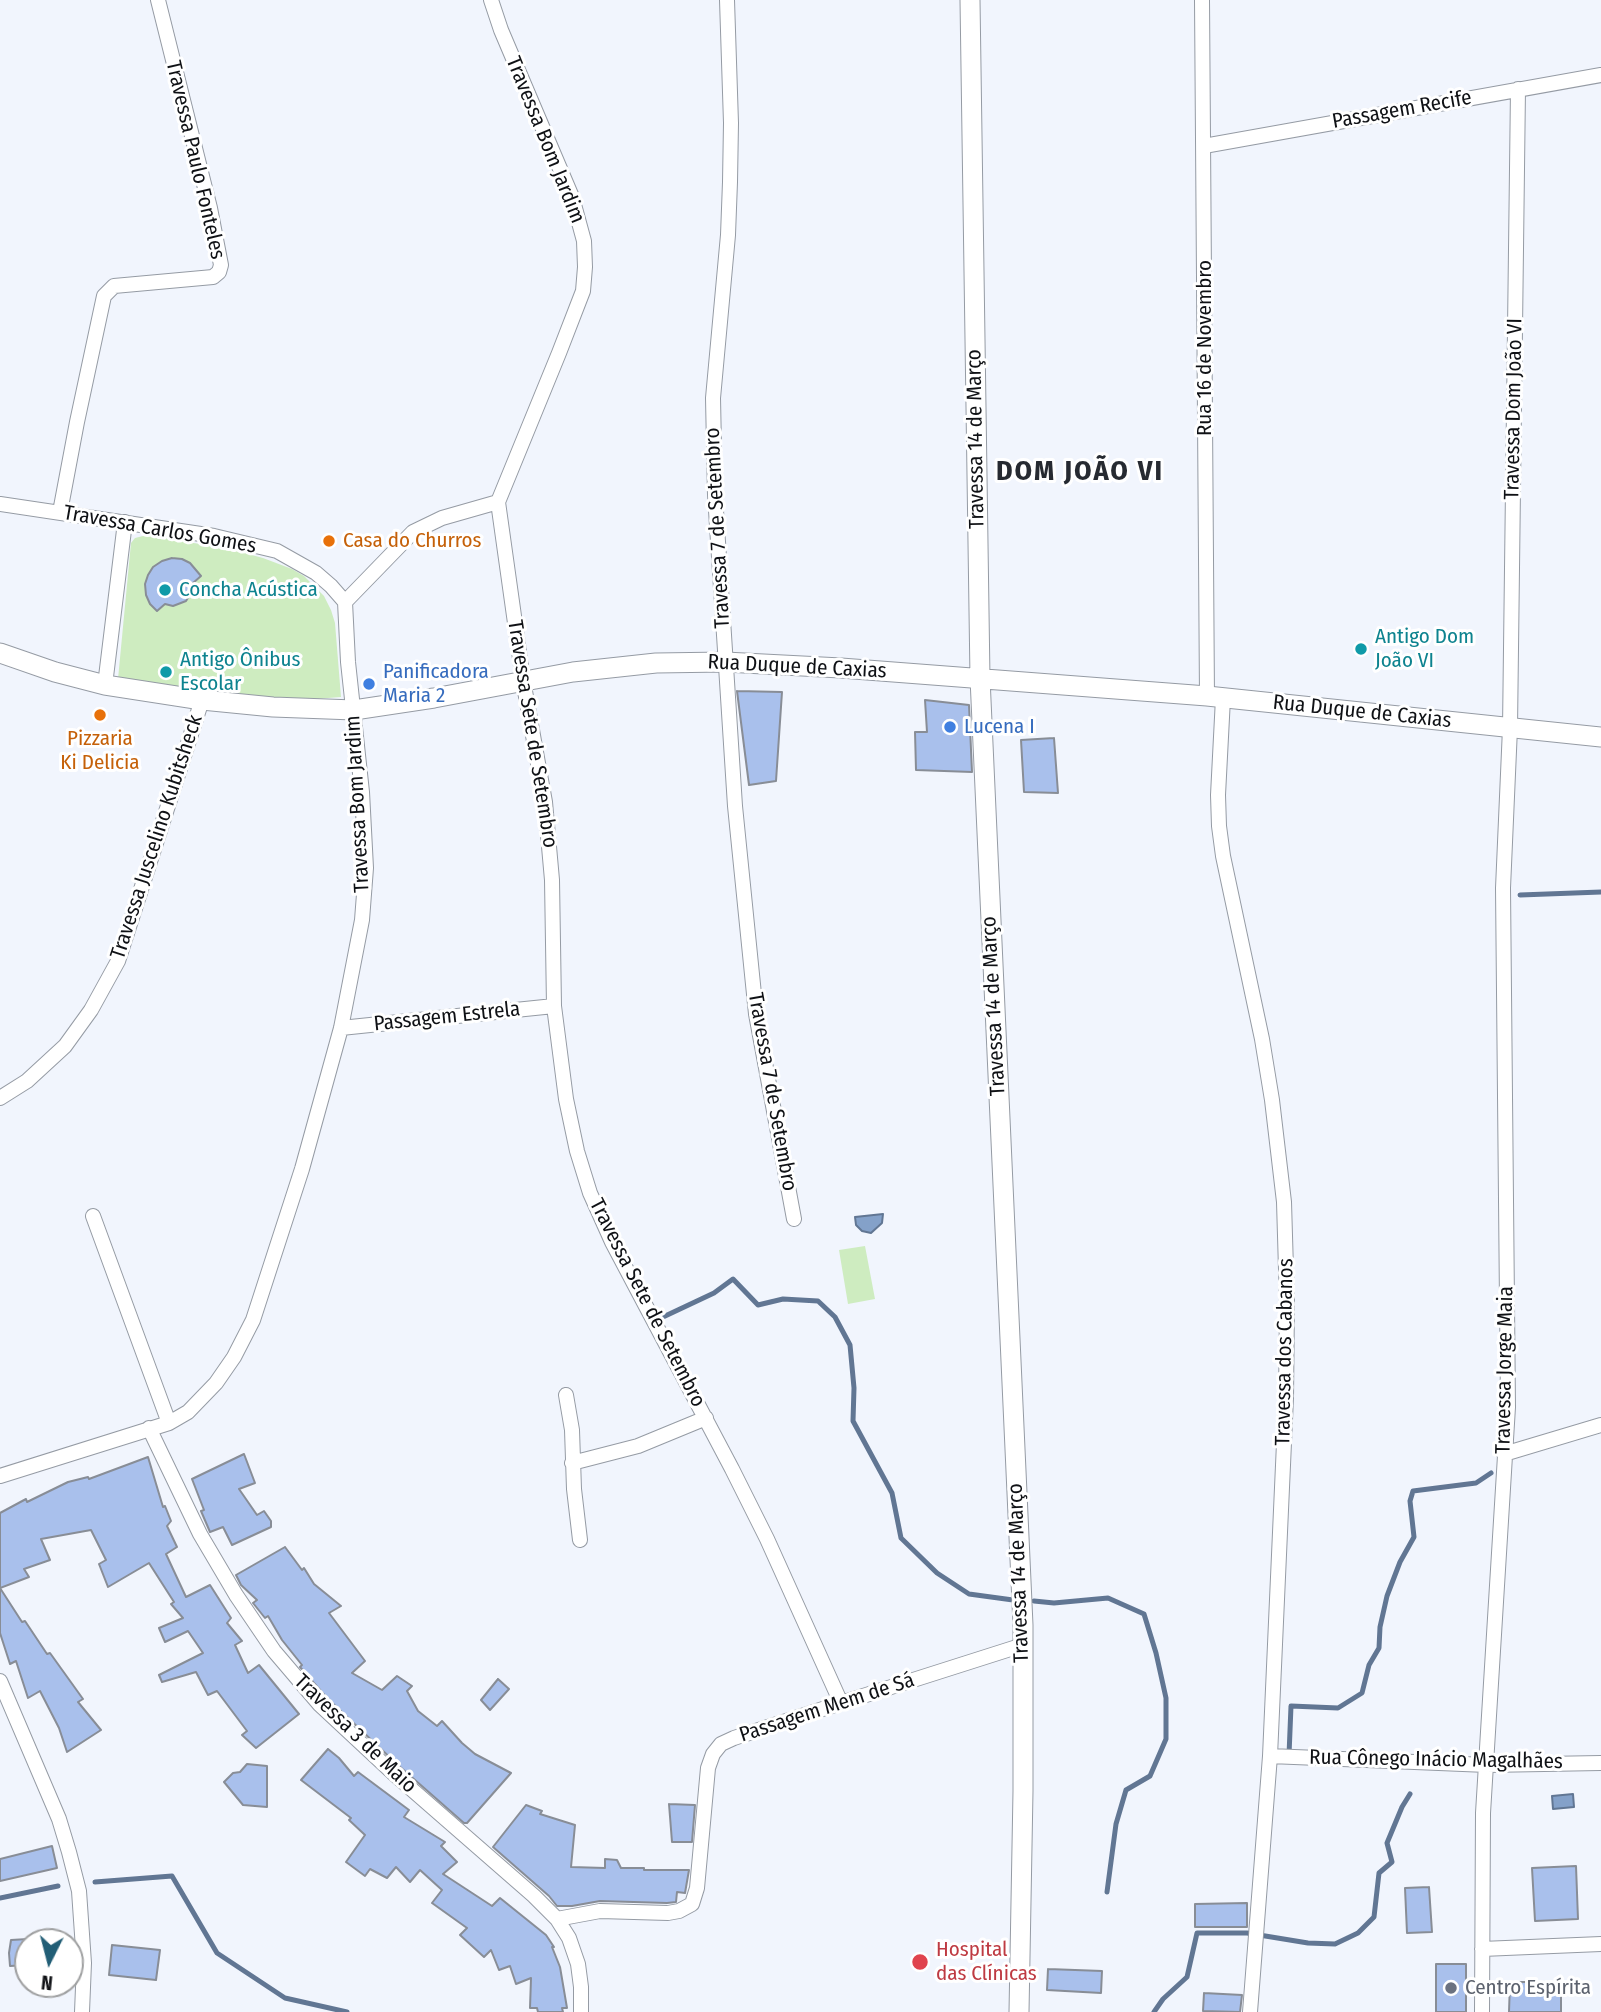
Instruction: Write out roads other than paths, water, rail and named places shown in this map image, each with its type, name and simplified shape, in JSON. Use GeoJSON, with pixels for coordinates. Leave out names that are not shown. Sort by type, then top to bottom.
{"type":"FeatureCollection","features":[{"type":"Feature","properties":{"kind":"street","name":"Travessa Paulo Fonteles"},"geometry":{"type":"LineString","coordinates":[[60,512],[76,422],[104,296],[114,286],[213,277],[219,272],[221,265],[210,208],[158,0]]}},
{"type":"Feature","properties":{"kind":"street","name":"Travessa Bom Jardim"},"geometry":{"type":"LineString","coordinates":[[491,0],[501,30],[572,197],[584,241],[585,267],[583,291],[498,502]]}},
{"type":"Feature","properties":{"kind":"street","name":"Travessa 7 de Setembro"},"geometry":{"type":"LineString","coordinates":[[727,0],[730,182],[716,362],[713,444],[735,806],[756,1014],[794,1219]]}},
{"type":"Feature","properties":{"kind":"street","name":"Travessa 14 de Março"},"geometry":{"type":"LineString","coordinates":[[970,0],[980,678],[1023,1646],[1019,2012]]}},
{"type":"Feature","properties":{"kind":"street","name":"Rua 16 de Novembro"},"geometry":{"type":"LineString","coordinates":[[1202,0],[1215,697]]}},
{"type":"Feature","properties":{"kind":"street","name":"Passagem Recife"},"geometry":{"type":"LineString","coordinates":[[1204,146],[1601,75]]}},
{"type":"Feature","properties":{"kind":"street","name":"Travessa Dom João VI"},"geometry":{"type":"LineString","coordinates":[[1510,728],[1518,89]]}},
{"type":"Feature","properties":{"kind":"street"},"geometry":{"type":"LineString","coordinates":[[345,602],[412,532],[442,518],[498,502]]}},
{"type":"Feature","properties":{"kind":"street","name":"Travessa Sete de Setembro"},"geometry":{"type":"LineString","coordinates":[[498,502],[523,680],[540,766],[550,839],[554,1006],[566,1099],[577,1151],[590,1193],[612,1242],[767,1539],[841,1703]]}},
{"type":"Feature","properties":{"kind":"street","name":"Travessa Carlos Gomes"},"geometry":{"type":"LineString","coordinates":[[0,504],[214,536],[277,551],[316,573],[345,602]]}},
{"type":"Feature","properties":{"kind":"street"},"geometry":{"type":"LineString","coordinates":[[105,685],[125,522]]}},
{"type":"Feature","properties":{"kind":"street","name":"Travessa Bom Jardim"},"geometry":{"type":"LineString","coordinates":[[0,1476],[169,1423],[188,1412],[216,1383],[234,1357],[253,1320],[302,1169],[341,1028],[362,920],[366,868],[362,792],[348,662],[345,602]]}},
{"type":"Feature","properties":{"kind":"street","name":"Rua Duque de Caxias"},"geometry":{"type":"LineString","coordinates":[[0,653],[55,672],[105,685],[202,700],[273,707],[354,710],[434,698],[523,680],[632,665],[725,662],[980,678],[1215,697],[1601,737]]}},
{"type":"Feature","properties":{"kind":"street","name":"Travessa dos Cabanos"},"geometry":{"type":"LineString","coordinates":[[1215,697],[1219,827],[1270,1088],[1279,1151],[1286,1241],[1286,1398],[1270,1756],[1250,2012]]}},
{"type":"Feature","properties":{"kind":"street","name":"Travessa Juscelino Kubitsheck"},"geometry":{"type":"LineString","coordinates":[[0,1098],[27,1082],[65,1046],[91,1010],[117,961],[202,700]]}},
{"type":"Feature","properties":{"kind":"street","name":"Travessa Jorge Maia"},"geometry":{"type":"LineString","coordinates":[[1482,2012],[1483,1826],[1508,1407],[1503,888],[1510,728]]}},
{"type":"Feature","properties":{"kind":"street","name":"Passagem Estrela"},"geometry":{"type":"LineString","coordinates":[[341,1028],[554,1006]]}},
{"type":"Feature","properties":{"kind":"street"},"geometry":{"type":"LineString","coordinates":[[93,1216],[169,1423]]}},
{"type":"Feature","properties":{"kind":"street"},"geometry":{"type":"LineString","coordinates":[[565,1395],[572,1430],[572,1464],[580,1540]]}},
{"type":"Feature","properties":{"kind":"street"},"geometry":{"type":"LineString","coordinates":[[572,1464],[638,1446],[706,1418]]}},
{"type":"Feature","properties":{"kind":"street"},"geometry":{"type":"LineString","coordinates":[[1504,1454],[1601,1425]]}},
{"type":"Feature","properties":{"kind":"street","name":"Travessa 3 de Maio"},"geometry":{"type":"LineString","coordinates":[[149,1428],[200,1534],[236,1595],[274,1651],[320,1705],[557,1919],[569,1938],[578,1964],[581,2012]]}},
{"type":"Feature","properties":{"kind":"street","name":"Passagem Mem de Sá"},"geometry":{"type":"LineString","coordinates":[[557,1919],[600,1911],[668,1913],[686,1908],[692,1903],[697,1888],[708,1768],[713,1754],[721,1744],[1023,1646]]}},
{"type":"Feature","properties":{"kind":"street"},"geometry":{"type":"LineString","coordinates":[[0,1681],[54,1807],[79,1891],[84,1963],[82,2012]]}},
{"type":"Feature","properties":{"kind":"street","name":"Rua Cônego Inácio Magalhães"},"geometry":{"type":"LineString","coordinates":[[1270,1756],[1486,1765],[1601,1763]]}},
{"type":"Feature","properties":{"kind":"street"},"geometry":{"type":"LineString","coordinates":[[1482,1949],[1601,1944]]}},
{"type":"Feature","properties":{"kind":"water"},"geometry":{"type":"Polygon","coordinates":[[[883,1214],[882,1223],[871,1233],[862,1231],[856,1225],[855,1217],[883,1214]]]}},
{"type":"Feature","properties":{"kind":"water"},"geometry":{"type":"Polygon","coordinates":[[[1573,1794],[1574,1807],[1553,1809],[1552,1796],[1573,1794]]]}},
{"type":"Feature","properties":{"kind":"waterway"},"geometry":{"type":"LineString","coordinates":[[1520,895],[1601,892]]}},
{"type":"Feature","properties":{"kind":"waterway"},"geometry":{"type":"LineString","coordinates":[[663,1317],[714,1293],[733,1279],[758,1305],[783,1299],[818,1301],[835,1317],[850,1345],[854,1388],[853,1421],[892,1493],[901,1538],[937,1573],[969,1594],[1013,1600]]}},
{"type":"Feature","properties":{"kind":"waterway"},"geometry":{"type":"LineString","coordinates":[[1289,1755],[1291,1706],[1338,1708],[1362,1693],[1369,1665],[1379,1648],[1380,1627],[1387,1596],[1400,1562],[1414,1537],[1410,1501],[1413,1491],[1476,1483],[1491,1473]]}},
{"type":"Feature","properties":{"kind":"waterway"},"geometry":{"type":"LineString","coordinates":[[1034,1601],[1054,1603],[1108,1598],[1144,1614],[1156,1653],[1166,1698],[1166,1739],[1150,1776],[1126,1790],[1116,1824],[1107,1892]]}},
{"type":"Feature","properties":{"kind":"waterway"},"geometry":{"type":"LineString","coordinates":[[1154,2012],[1163,1999],[1187,1977],[1197,1933],[1247,1933],[1308,1943],[1335,1944],[1358,1933],[1374,1917],[1379,1873],[1392,1862],[1387,1843],[1410,1794]]}},
{"type":"Feature","properties":{"kind":"waterway"},"geometry":{"type":"LineString","coordinates":[[95,1882],[172,1876],[217,1953],[285,1998],[347,2012]]}},
{"type":"Feature","properties":{"kind":"waterway"},"geometry":{"type":"LineString","coordinates":[[0,1898],[58,1886]]}},
{"type":"Feature","properties":{"kind":"place","name":"Casa do Churros"},"geometry":{"type":"Point","coordinates":[329,541]}},
{"type":"Feature","properties":{"kind":"place","name":"Concha Acústica"},"geometry":{"type":"Point","coordinates":[165,590]}},
{"type":"Feature","properties":{"kind":"place","name":"Antigo Dom João VI"},"geometry":{"type":"Point","coordinates":[1361,649]}},
{"type":"Feature","properties":{"kind":"place","name":"Antigo Ônibus Escolar"},"geometry":{"type":"Point","coordinates":[166,672]}},
{"type":"Feature","properties":{"kind":"place","name":"Panificadora Maria 2"},"geometry":{"type":"Point","coordinates":[369,684]}},
{"type":"Feature","properties":{"kind":"place","name":"Pizzaria Ki Delicia"},"geometry":{"type":"Point","coordinates":[100,715]}},
{"type":"Feature","properties":{"kind":"place","name":"Lucena I"},"geometry":{"type":"Point","coordinates":[950,727]}},
{"type":"Feature","properties":{"kind":"place","name":"Hospital das Clínicas"},"geometry":{"type":"Point","coordinates":[920,1962]}},
{"type":"Feature","properties":{"kind":"place","name":"Centro Espírita"},"geometry":{"type":"Point","coordinates":[1451,1988]}},
{"type":"Feature","properties":{"kind":"district","name":"DOM JOÃO VI"},"geometry":{"type":"Point","coordinates":[1080,472]}}]}
